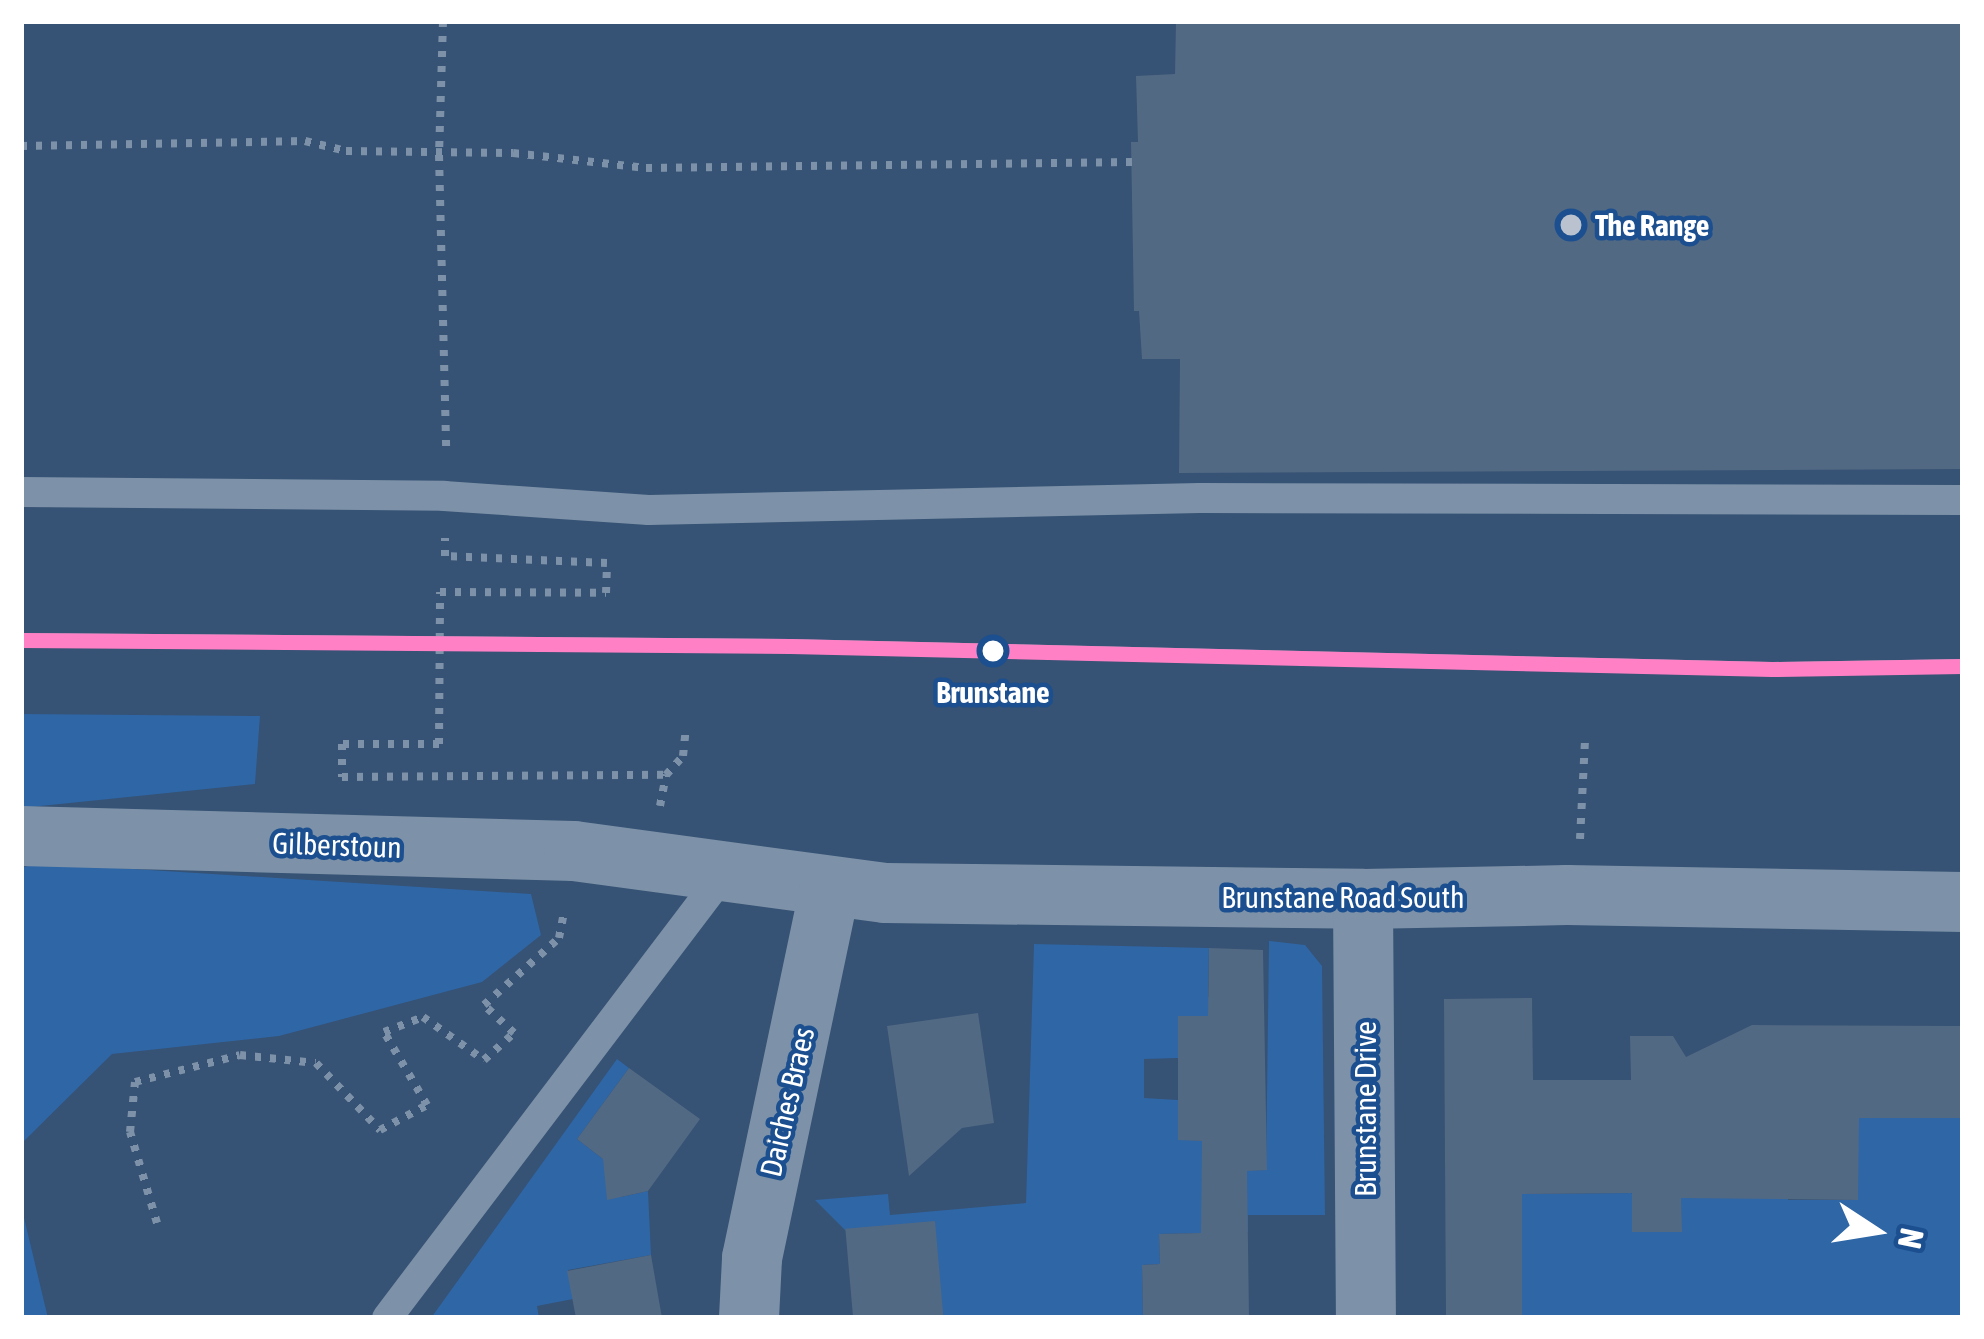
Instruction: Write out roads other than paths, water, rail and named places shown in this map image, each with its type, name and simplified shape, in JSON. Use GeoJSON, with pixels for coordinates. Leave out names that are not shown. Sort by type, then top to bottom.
{"type":"FeatureCollection","features":[{"type":"Feature","properties":{"kind":"street","name":"Gilberstoun"},"geometry":{"type":"LineString","coordinates":[[21,836],[574,851],[653,861]]}},
{"type":"Feature","properties":{"kind":"street","name":"Brunstane Road South"},"geometry":{"type":"LineString","coordinates":[[653,861],[885,893],[1363,899],[1567,895],[1963,902]]}},
{"type":"Feature","properties":{"kind":"street","name":"Daiches Braes"},"geometry":{"type":"LineString","coordinates":[[749,1318],[752,1258],[830,887]]}},
{"type":"Feature","properties":{"kind":"street","name":"Brunstane Drive"},"geometry":{"type":"LineString","coordinates":[[1363,899],[1366,1318]]}},
{"type":"Feature","properties":{"kind":"lane"},"geometry":{"type":"LineString","coordinates":[[21,492],[444,496],[649,510],[1200,497],[1963,500]]}},
{"type":"Feature","properties":{"kind":"lane"},"geometry":{"type":"LineString","coordinates":[[387,1318],[725,872]]}},
{"type":"Feature","properties":{"kind":"railway"},"geometry":{"type":"LineString","coordinates":[[21,640],[790,646],[1772,669],[1963,666]]}},
{"type":"Feature","properties":{"kind":"place","name":"The Range"},"geometry":{"type":"Point","coordinates":[1571,225]}},
{"type":"Feature","properties":{"kind":"place","name":"Brunstane"},"geometry":{"type":"Point","coordinates":[993,651]}}]}
